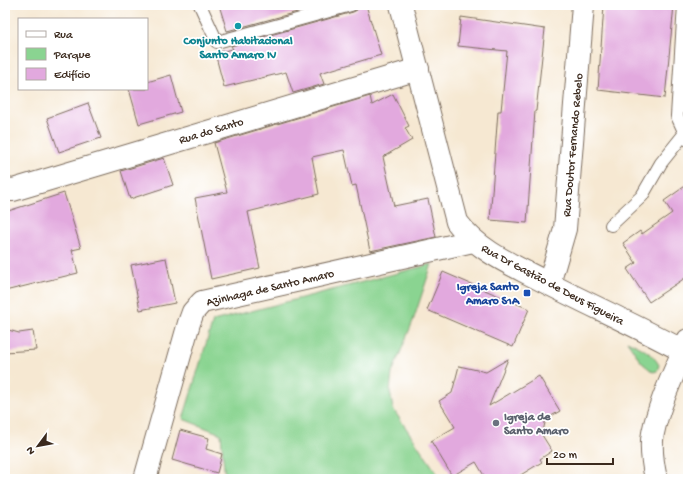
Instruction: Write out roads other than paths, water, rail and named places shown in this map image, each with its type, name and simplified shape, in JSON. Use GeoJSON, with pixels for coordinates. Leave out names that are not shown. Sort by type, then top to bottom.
{"type":"FeatureCollection","features":[{"type":"Feature","properties":{"kind":"street","name":"Rua Dr Gastão de Deus Figueira"},"geometry":{"type":"LineString","coordinates":[[401,5],[458,222],[473,241],[549,284],[686,346]]}},
{"type":"Feature","properties":{"kind":"street","name":"Rua Doutor Fernando Rebelo"},"geometry":{"type":"LineString","coordinates":[[549,284],[565,229],[583,5]]}},
{"type":"Feature","properties":{"kind":"street","name":"Rua do Santo"},"geometry":{"type":"LineString","coordinates":[[5,189],[13,190],[418,69]]}},
{"type":"Feature","properties":{"kind":"street","name":"Azinhaga de Santo Amaro"},"geometry":{"type":"LineString","coordinates":[[145,479],[189,324],[193,312],[202,302],[473,241]]}},
{"type":"Feature","properties":{"kind":"street"},"geometry":{"type":"LineString","coordinates":[[656,479],[653,465],[653,433],[668,387],[686,346]]}},
{"type":"Feature","properties":{"kind":"lane"},"geometry":{"type":"LineString","coordinates":[[200,5],[217,42],[351,5]]}},
{"type":"Feature","properties":{"kind":"lane"},"geometry":{"type":"LineString","coordinates":[[611,225],[642,196],[661,163],[686,137],[677,116],[684,5]]}},
{"type":"Feature","properties":{"kind":"place","name":"Conjunto Habitacional Santo Amaro IV"},"geometry":{"type":"Point","coordinates":[238,26]}},
{"type":"Feature","properties":{"kind":"place","name":"Igreja Santo Amaro S1A"},"geometry":{"type":"Point","coordinates":[527,293]}},
{"type":"Feature","properties":{"kind":"place","name":"Igreja de Santo Amaro"},"geometry":{"type":"Point","coordinates":[496,423]}}]}
